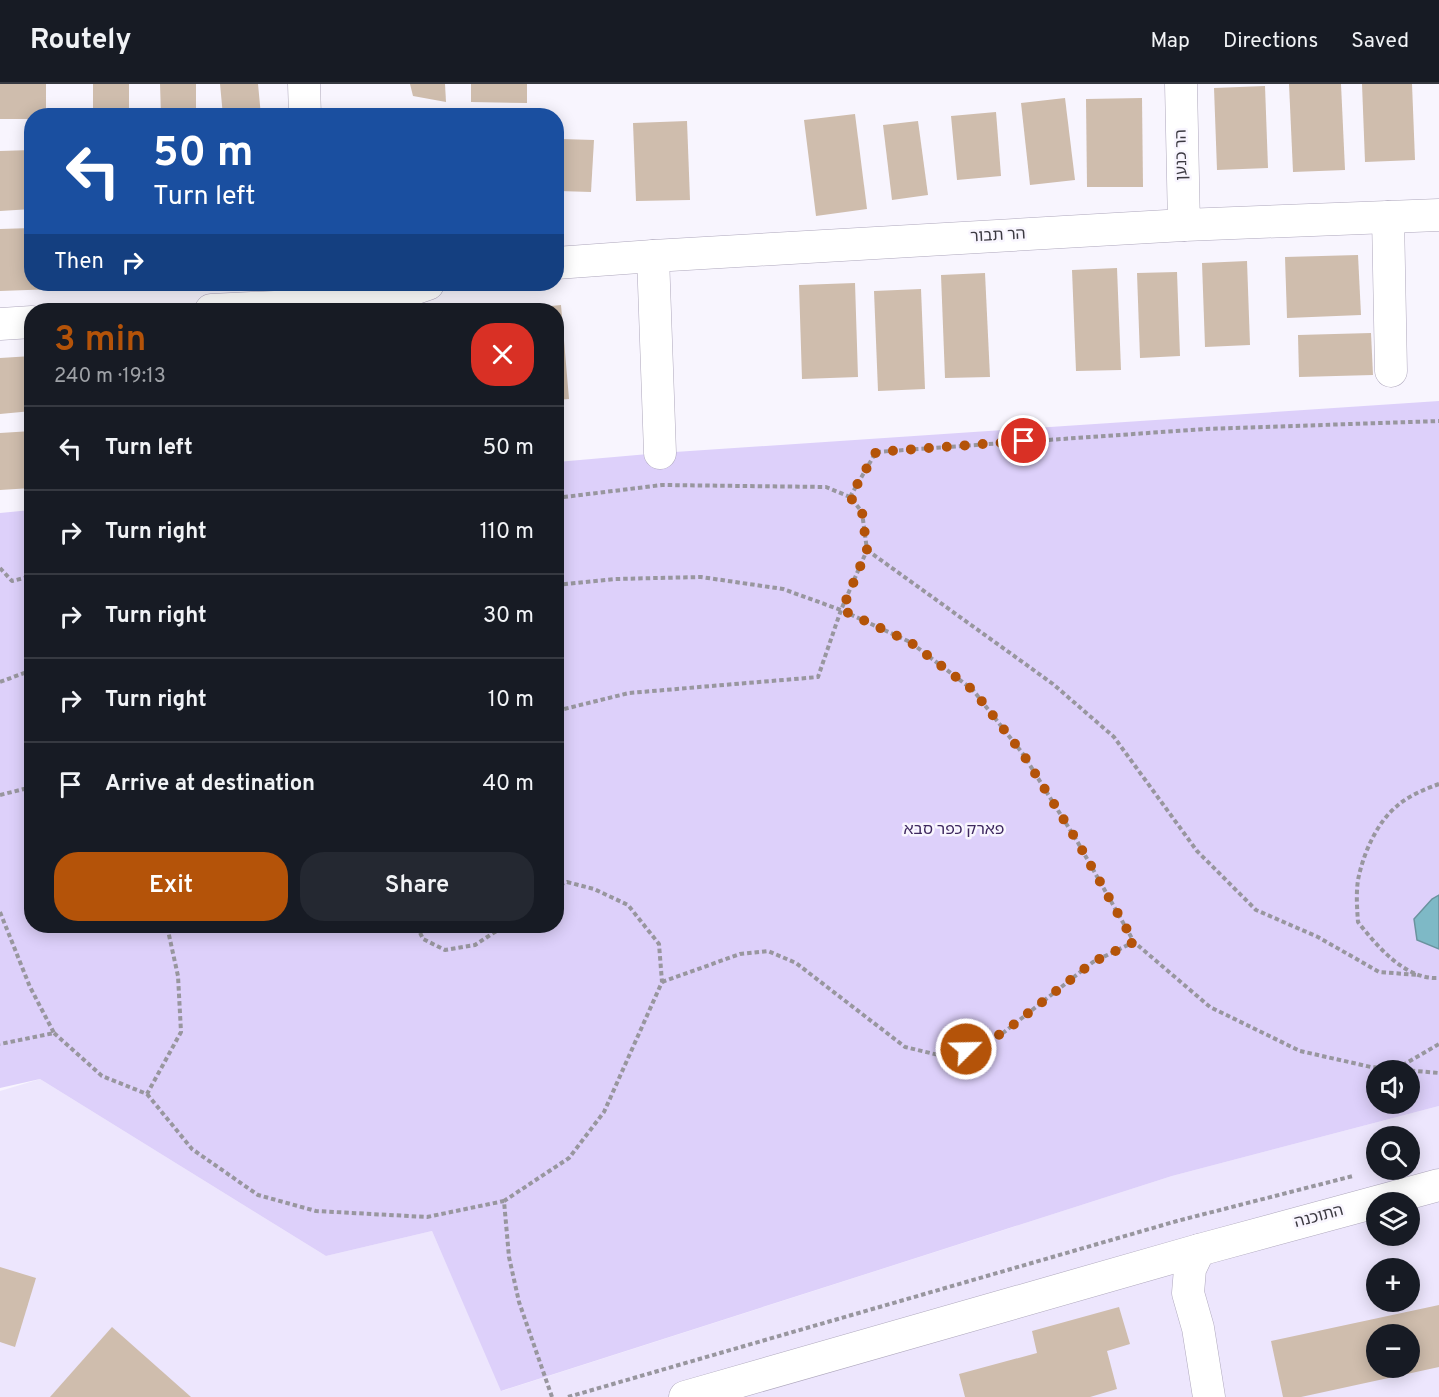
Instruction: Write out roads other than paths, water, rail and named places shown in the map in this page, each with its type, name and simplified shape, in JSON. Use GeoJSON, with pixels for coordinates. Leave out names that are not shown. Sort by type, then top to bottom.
{"type":"FeatureCollection","features":[{"type":"Feature","properties":{"kind":"street"},"geometry":{"type":"LineString","coordinates":[[304,84],[305,108]]}},
{"type":"Feature","properties":{"kind":"street","name":"הר כנען"},"geometry":{"type":"LineString","coordinates":[[1181,84],[1184,225]]}},
{"type":"Feature","properties":{"kind":"street","name":"הר תבור"},"geometry":{"type":"LineString","coordinates":[[564,262],[1184,225],[1439,215]]}},
{"type":"Feature","properties":{"kind":"street"},"geometry":{"type":"LineString","coordinates":[[1388,217],[1391,370]]}},
{"type":"Feature","properties":{"kind":"street"},"geometry":{"type":"LineString","coordinates":[[653,256],[660,453]]}},
{"type":"Feature","properties":{"kind":"street"},"geometry":{"type":"LineString","coordinates":[[254,303],[309,294],[376,302],[408,291]]}},
{"type":"Feature","properties":{"kind":"street"},"geometry":{"type":"LineString","coordinates":[[0,324],[24,322]]}},
{"type":"Feature","properties":{"kind":"street","name":"התוכנה"},"geometry":{"type":"LineString","coordinates":[[685,1397],[1199,1250],[1439,1185]]}},
{"type":"Feature","properties":{"kind":"street"},"geometry":{"type":"LineString","coordinates":[[1199,1250],[1190,1269],[1188,1293],[1198,1328],[1209,1397]]}},
{"type":"Feature","properties":{"kind":"water"},"geometry":{"type":"Polygon","coordinates":[[[1439,895],[1439,949],[1417,940],[1414,919],[1432,899],[1439,895]]]}},
{"type":"Feature","properties":{"kind":"park label","name":"פארק כפר סבא"},"geometry":{"type":"Point","coordinates":[954,830]}}]}
